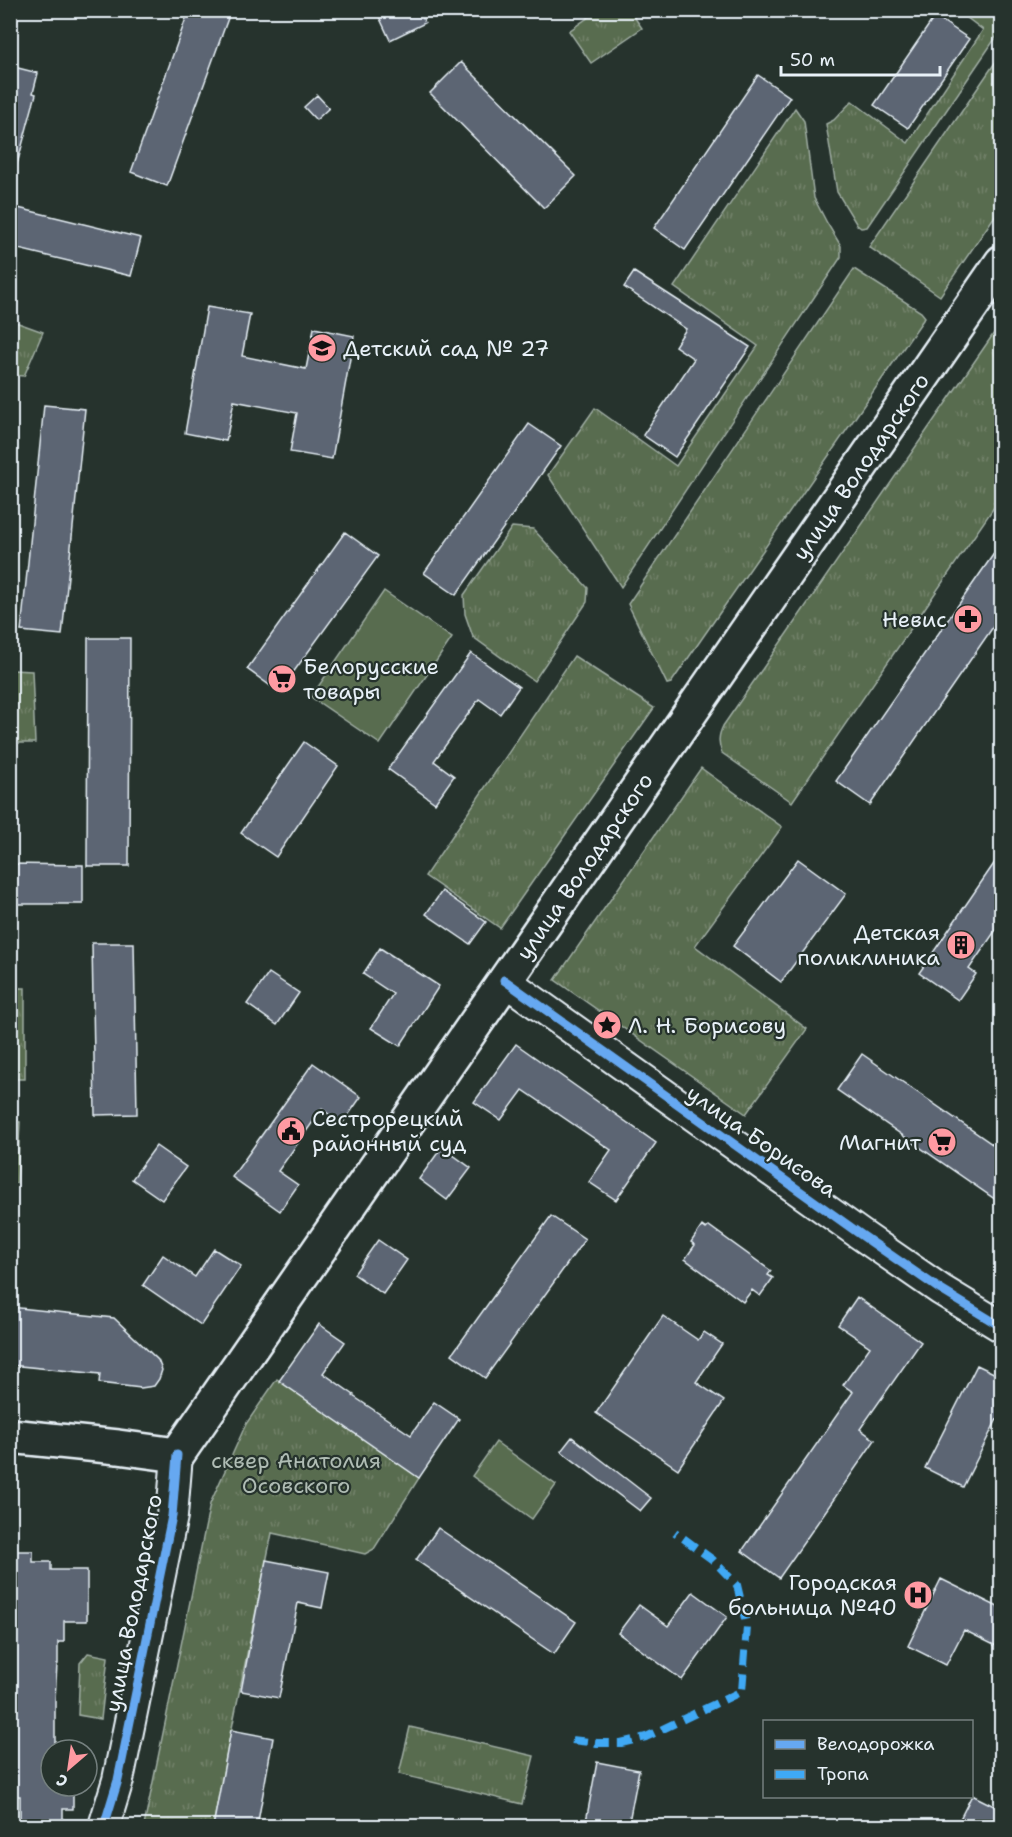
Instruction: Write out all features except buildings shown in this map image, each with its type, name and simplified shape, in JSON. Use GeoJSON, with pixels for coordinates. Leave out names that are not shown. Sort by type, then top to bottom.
{"type":"FeatureCollection","features":[{"type":"Feature","properties":{"kind":"main road","name":"улица Володарского"},"geometry":{"type":"LineString","coordinates":[[177,1455],[1002,262]]}},
{"type":"Feature","properties":{"kind":"main road"},"geometry":{"type":"LineString","coordinates":[[10,1436],[177,1455]]}},
{"type":"Feature","properties":{"kind":"street","name":"улица Борисова"},"geometry":{"type":"LineString","coordinates":[[504,980],[860,1234],[941,1290],[1002,1327]]}},
{"type":"Feature","properties":{"kind":"street","name":"улица Володарского"},"geometry":{"type":"LineString","coordinates":[[104,1827],[118,1780],[172,1516],[177,1455]]}},
{"type":"Feature","properties":{"kind":"green space"},"geometry":{"type":"Polygon","coordinates":[[[599,10],[630,11],[642,28],[591,63],[569,31],[599,10]]]}},
{"type":"Feature","properties":{"kind":"green space"},"geometry":{"type":"Polygon","coordinates":[[[958,11],[1001,11],[1001,30],[867,227],[861,228],[837,192],[826,124],[834,120],[852,101],[908,143],[983,30],[958,11]]]}},
{"type":"Feature","properties":{"kind":"green space"},"geometry":{"type":"Polygon","coordinates":[[[1001,54],[1001,207],[940,296],[869,247],[1001,54]]]}},
{"type":"Feature","properties":{"kind":"green space"},"geometry":{"type":"Polygon","coordinates":[[[795,108],[804,121],[814,198],[841,246],[841,257],[621,587],[548,475],[595,408],[676,466],[758,346],[674,287],[795,108]]]}},
{"type":"Feature","properties":{"kind":"green space"},"geometry":{"type":"Polygon","coordinates":[[[854,269],[921,312],[925,317],[671,683],[667,684],[628,604],[854,269]]]}},
{"type":"Feature","properties":{"kind":"green space"},"geometry":{"type":"Polygon","coordinates":[[[10,320],[43,332],[24,376],[11,375],[10,320]]]}},
{"type":"Feature","properties":{"kind":"green space"},"geometry":{"type":"Polygon","coordinates":[[[1001,323],[1001,497],[792,802],[722,753],[719,740],[721,730],[1001,323]]]}},
{"type":"Feature","properties":{"kind":"green space"},"geometry":{"type":"Polygon","coordinates":[[[512,527],[533,529],[588,588],[587,602],[534,681],[473,637],[465,614],[464,595],[512,527]]]}},
{"type":"Feature","properties":{"kind":"green space"},"geometry":{"type":"Polygon","coordinates":[[[384,591],[452,638],[380,744],[311,697],[384,591]]]}},
{"type":"Feature","properties":{"kind":"green space"},"geometry":{"type":"Polygon","coordinates":[[[574,656],[654,708],[500,928],[425,876],[574,656]]]}},
{"type":"Feature","properties":{"kind":"green space"},"geometry":{"type":"Polygon","coordinates":[[[11,670],[32,671],[35,743],[11,743],[11,670]]]}},
{"type":"Feature","properties":{"kind":"green space"},"geometry":{"type":"Polygon","coordinates":[[[701,768],[782,827],[695,946],[807,1029],[746,1114],[555,980],[701,768]]]}},
{"type":"Feature","properties":{"kind":"green space"},"geometry":{"type":"Polygon","coordinates":[[[11,988],[25,988],[25,1079],[11,1079],[11,988]]]}},
{"type":"Feature","properties":{"kind":"green space"},"geometry":{"type":"Polygon","coordinates":[[[11,1121],[20,1122],[17,1183],[11,1183],[11,1121]]]}},
{"type":"Feature","properties":{"kind":"green space","name":"сквер Анатолия Осовского"},"geometry":{"type":"Polygon","coordinates":[[[277,1379],[419,1478],[374,1549],[365,1554],[272,1533],[213,1826],[144,1826],[210,1504],[246,1424],[277,1379]]]}},
{"type":"Feature","properties":{"kind":"green space"},"geometry":{"type":"Polygon","coordinates":[[[496,1442],[556,1485],[532,1519],[472,1476],[496,1442]]]}},
{"type":"Feature","properties":{"kind":"green space"},"geometry":{"type":"Polygon","coordinates":[[[88,1653],[108,1657],[101,1719],[78,1715],[80,1663],[88,1653]]]}},
{"type":"Feature","properties":{"kind":"green space"},"geometry":{"type":"Polygon","coordinates":[[[410,1727],[534,1756],[522,1804],[399,1774],[410,1727]]]}},
{"type":"Feature","properties":{"kind":"marked path"},"geometry":{"type":"LineString","coordinates":[[572,1740],[621,1743],[646,1737],[742,1691],[747,1627],[737,1585],[713,1560],[675,1532]]}},
{"type":"Feature","properties":{"kind":"cycle path"},"geometry":{"type":"LineString","coordinates":[[504,980],[860,1234],[941,1290],[1002,1327]]}},
{"type":"Feature","properties":{"kind":"cycle path"},"geometry":{"type":"LineString","coordinates":[[104,1826],[118,1780],[172,1516],[177,1455]]}},
{"type":"Feature","properties":{"kind":"place","name":"Детский сад № 27"},"geometry":{"type":"Point","coordinates":[322,348]}},
{"type":"Feature","properties":{"kind":"place","name":"Невис"},"geometry":{"type":"Point","coordinates":[968,619]}},
{"type":"Feature","properties":{"kind":"place","name":"Белорусские товары"},"geometry":{"type":"Point","coordinates":[282,679]}},
{"type":"Feature","properties":{"kind":"place","name":"Детская поликлиника"},"geometry":{"type":"Point","coordinates":[961,945]}},
{"type":"Feature","properties":{"kind":"place","name":"Л. Н. Борисову"},"geometry":{"type":"Point","coordinates":[607,1025]}},
{"type":"Feature","properties":{"kind":"place","name":"Сестрорецкий районный суд"},"geometry":{"type":"Point","coordinates":[291,1131]}},
{"type":"Feature","properties":{"kind":"place","name":"Магнит"},"geometry":{"type":"Point","coordinates":[942,1142]}},
{"type":"Feature","properties":{"kind":"place","name":"Городская больница №40"},"geometry":{"type":"Point","coordinates":[918,1595]}}]}
